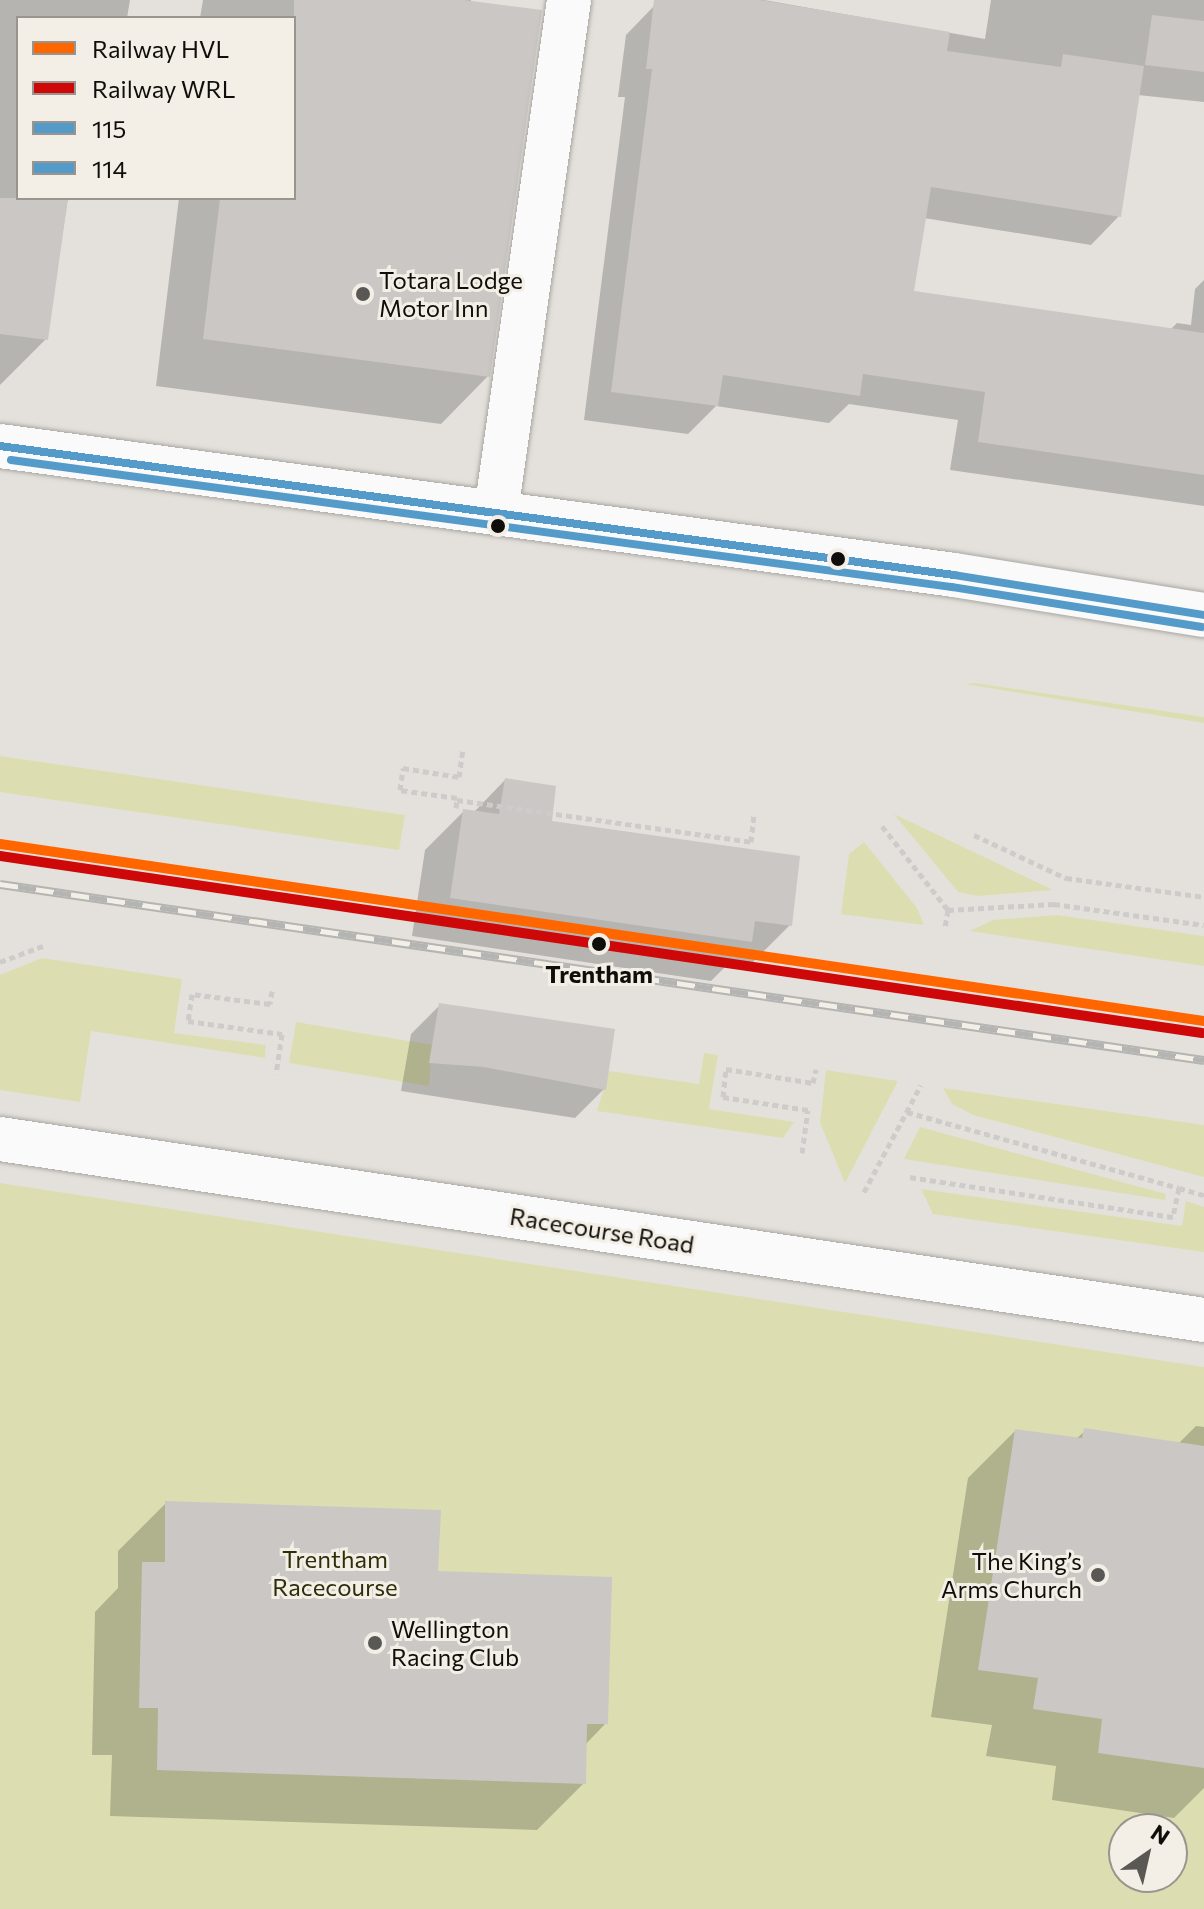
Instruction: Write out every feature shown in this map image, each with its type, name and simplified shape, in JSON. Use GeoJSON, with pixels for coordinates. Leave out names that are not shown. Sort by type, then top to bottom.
{"type":"FeatureCollection","features":[{"type":"Feature","properties":{"kind":"street"},"geometry":{"type":"LineString","coordinates":[[496,512],[569,0]]}},
{"type":"Feature","properties":{"kind":"street"},"geometry":{"type":"LineString","coordinates":[[0,446],[496,512],[1204,615]]}},
{"type":"Feature","properties":{"kind":"street","name":"Racecourse Road"},"geometry":{"type":"LineString","coordinates":[[0,1139],[1204,1320]]}},
{"type":"Feature","properties":{"kind":"path"},"geometry":{"type":"LineString","coordinates":[[463,750],[459,777],[403,768],[400,790],[456,804],[751,842],[754,812]]}},
{"type":"Feature","properties":{"kind":"path"},"geometry":{"type":"LineString","coordinates":[[882,826],[948,910],[945,927]]}},
{"type":"Feature","properties":{"kind":"path"},"geometry":{"type":"LineString","coordinates":[[974,835],[1066,878],[1204,897]]}},
{"type":"Feature","properties":{"kind":"path"},"geometry":{"type":"LineString","coordinates":[[948,910],[1054,904],[1204,925]]}},
{"type":"Feature","properties":{"kind":"path"},"geometry":{"type":"LineString","coordinates":[[0,962],[43,946]]}},
{"type":"Feature","properties":{"kind":"path"},"geometry":{"type":"LineString","coordinates":[[272,991],[270,1004],[192,994],[188,1021],[282,1034],[276,1074]]}},
{"type":"Feature","properties":{"kind":"path"},"geometry":{"type":"LineString","coordinates":[[802,1153],[808,1110],[723,1097],[726,1069],[813,1083],[816,1069]]}},
{"type":"Feature","properties":{"kind":"path"},"geometry":{"type":"LineString","coordinates":[[864,1192],[921,1085]]}},
{"type":"Feature","properties":{"kind":"path"},"geometry":{"type":"LineString","coordinates":[[907,1112],[1204,1195]]}},
{"type":"Feature","properties":{"kind":"path"},"geometry":{"type":"LineString","coordinates":[[909,1177],[1173,1217],[1179,1188]]}},
{"type":"Feature","properties":{"kind":"green space"},"geometry":{"type":"Polygon","coordinates":[[[965,684],[1204,717],[1204,723],[965,684]]]}},
{"type":"Feature","properties":{"kind":"green space"},"geometry":{"type":"Polygon","coordinates":[[[0,756],[405,815],[399,850],[0,792],[0,756]]]}},
{"type":"Feature","properties":{"kind":"green space"},"geometry":{"type":"Polygon","coordinates":[[[894,814],[1053,890],[978,896],[958,892],[894,814]]]}},
{"type":"Feature","properties":{"kind":"green space"},"geometry":{"type":"Polygon","coordinates":[[[864,842],[917,908],[924,925],[841,914],[849,854],[864,842]]]}},
{"type":"Feature","properties":{"kind":"green space"},"geometry":{"type":"Polygon","coordinates":[[[1057,915],[1204,936],[1204,966],[970,931],[993,920],[1057,915]]]}},
{"type":"Feature","properties":{"kind":"green space"},"geometry":{"type":"Polygon","coordinates":[[[42,958],[182,979],[174,1033],[266,1045],[265,1058],[91,1031],[80,1102],[0,1090],[0,975],[42,958]]]}},
{"type":"Feature","properties":{"kind":"green space"},"geometry":{"type":"Polygon","coordinates":[[[296,1022],[432,1045],[429,1086],[289,1063],[296,1022]]]}},
{"type":"Feature","properties":{"kind":"green space"},"geometry":{"type":"Polygon","coordinates":[[[704,1053],[718,1055],[709,1109],[794,1122],[783,1138],[597,1111],[609,1071],[699,1084],[704,1053]]]}},
{"type":"Feature","properties":{"kind":"green space"},"geometry":{"type":"Polygon","coordinates":[[[826,1070],[898,1081],[845,1183],[820,1123],[826,1070]]]}},
{"type":"Feature","properties":{"kind":"green space"},"geometry":{"type":"Polygon","coordinates":[[[943,1088],[1204,1125],[1204,1177],[973,1115],[952,1104],[943,1088]]]}},
{"type":"Feature","properties":{"kind":"green space"},"geometry":{"type":"Polygon","coordinates":[[[920,1127],[1166,1194],[1165,1200],[904,1159],[920,1127]]]}},
{"type":"Feature","properties":{"kind":"green space","name":"Trentham Racecourse"},"geometry":{"type":"Polygon","coordinates":[[[0,1183],[1204,1367],[1204,1909],[0,1909],[0,1183]]]}},
{"type":"Feature","properties":{"kind":"green space"},"geometry":{"type":"Polygon","coordinates":[[[921,1189],[1182,1226],[1186,1201],[1204,1207],[1204,1252],[933,1214],[921,1189]]]}},
{"type":"Feature","properties":{"kind":"building"},"geometry":{"type":"Polygon","coordinates":[[[294,0],[464,0],[542,10],[490,377],[203,339],[220,200],[296,200],[294,0]]]}},
{"type":"Feature","properties":{"kind":"building"},"geometry":{"type":"Polygon","coordinates":[[[654,0],[760,0],[950,32],[947,51],[1061,67],[1063,54],[1144,66],[1121,217],[931,187],[914,291],[1204,333],[1204,475],[978,442],[985,392],[863,374],[860,396],[723,375],[718,406],[611,392],[652,69],[646,69],[654,0]]]}},
{"type":"Feature","properties":{"kind":"building"},"geometry":{"type":"Polygon","coordinates":[[[1152,15],[1204,21],[1204,72],[1145,65],[1152,15]]]}},
{"type":"Feature","properties":{"kind":"building"},"geometry":{"type":"Polygon","coordinates":[[[0,198],[68,200],[48,340],[0,334],[0,198]]]}},
{"type":"Feature","properties":{"kind":"building"},"geometry":{"type":"Polygon","coordinates":[[[505,778],[556,786],[552,821],[800,856],[792,926],[755,921],[752,942],[450,898],[463,809],[499,814],[505,778]]]}},
{"type":"Feature","properties":{"kind":"building"},"geometry":{"type":"Polygon","coordinates":[[[439,1003],[615,1029],[606,1090],[484,1067],[429,1063],[439,1003]]]}},
{"type":"Feature","properties":{"kind":"building","name":"The King’s Arms Church"},"geometry":{"type":"Polygon","coordinates":[[[1084,1428],[1204,1446],[1204,1768],[1098,1753],[1102,1719],[1033,1709],[1038,1678],[978,1670],[1015,1429],[1082,1438],[1084,1428]]]}},
{"type":"Feature","properties":{"kind":"building","name":"Wellington Racing Club"},"geometry":{"type":"Polygon","coordinates":[[[165,1501],[441,1510],[438,1571],[612,1577],[608,1724],[587,1724],[586,1784],[157,1770],[158,1708],[139,1708],[142,1562],[165,1562],[165,1501]]]}},
{"type":"Feature","properties":{"kind":"railway"},"geometry":{"type":"LineString","coordinates":[[0,884],[1204,1060]]}},
{"type":"Feature","properties":{"kind":"rail line","name":"HVL"},"geometry":{"type":"LineString","coordinates":[[0,844],[1204,1021]]}},
{"type":"Feature","properties":{"kind":"rail line","name":"WRL"},"geometry":{"type":"LineString","coordinates":[[0,856],[1202,1033]]}},
{"type":"Feature","properties":{"kind":"transit line","name":"115"},"geometry":{"type":"LineString","coordinates":[[0,446],[954,575],[1204,615]]}},
{"type":"Feature","properties":{"kind":"transit line","name":"114"},"geometry":{"type":"LineString","coordinates":[[11,460],[952,587],[1202,627]]}},
{"type":"Feature","properties":{"kind":"place","name":"Totara Lodge Motor Inn"},"geometry":{"type":"Point","coordinates":[363,294]}},
{"type":"Feature","properties":{"kind":"place","name":"Trentham"},"geometry":{"type":"Point","coordinates":[599,944]}},
{"type":"Feature","properties":{"kind":"place","name":"The King’s Arms Church"},"geometry":{"type":"Point","coordinates":[1098,1575]}},
{"type":"Feature","properties":{"kind":"place","name":"Wellington Racing Club"},"geometry":{"type":"Point","coordinates":[375,1643]}}]}
